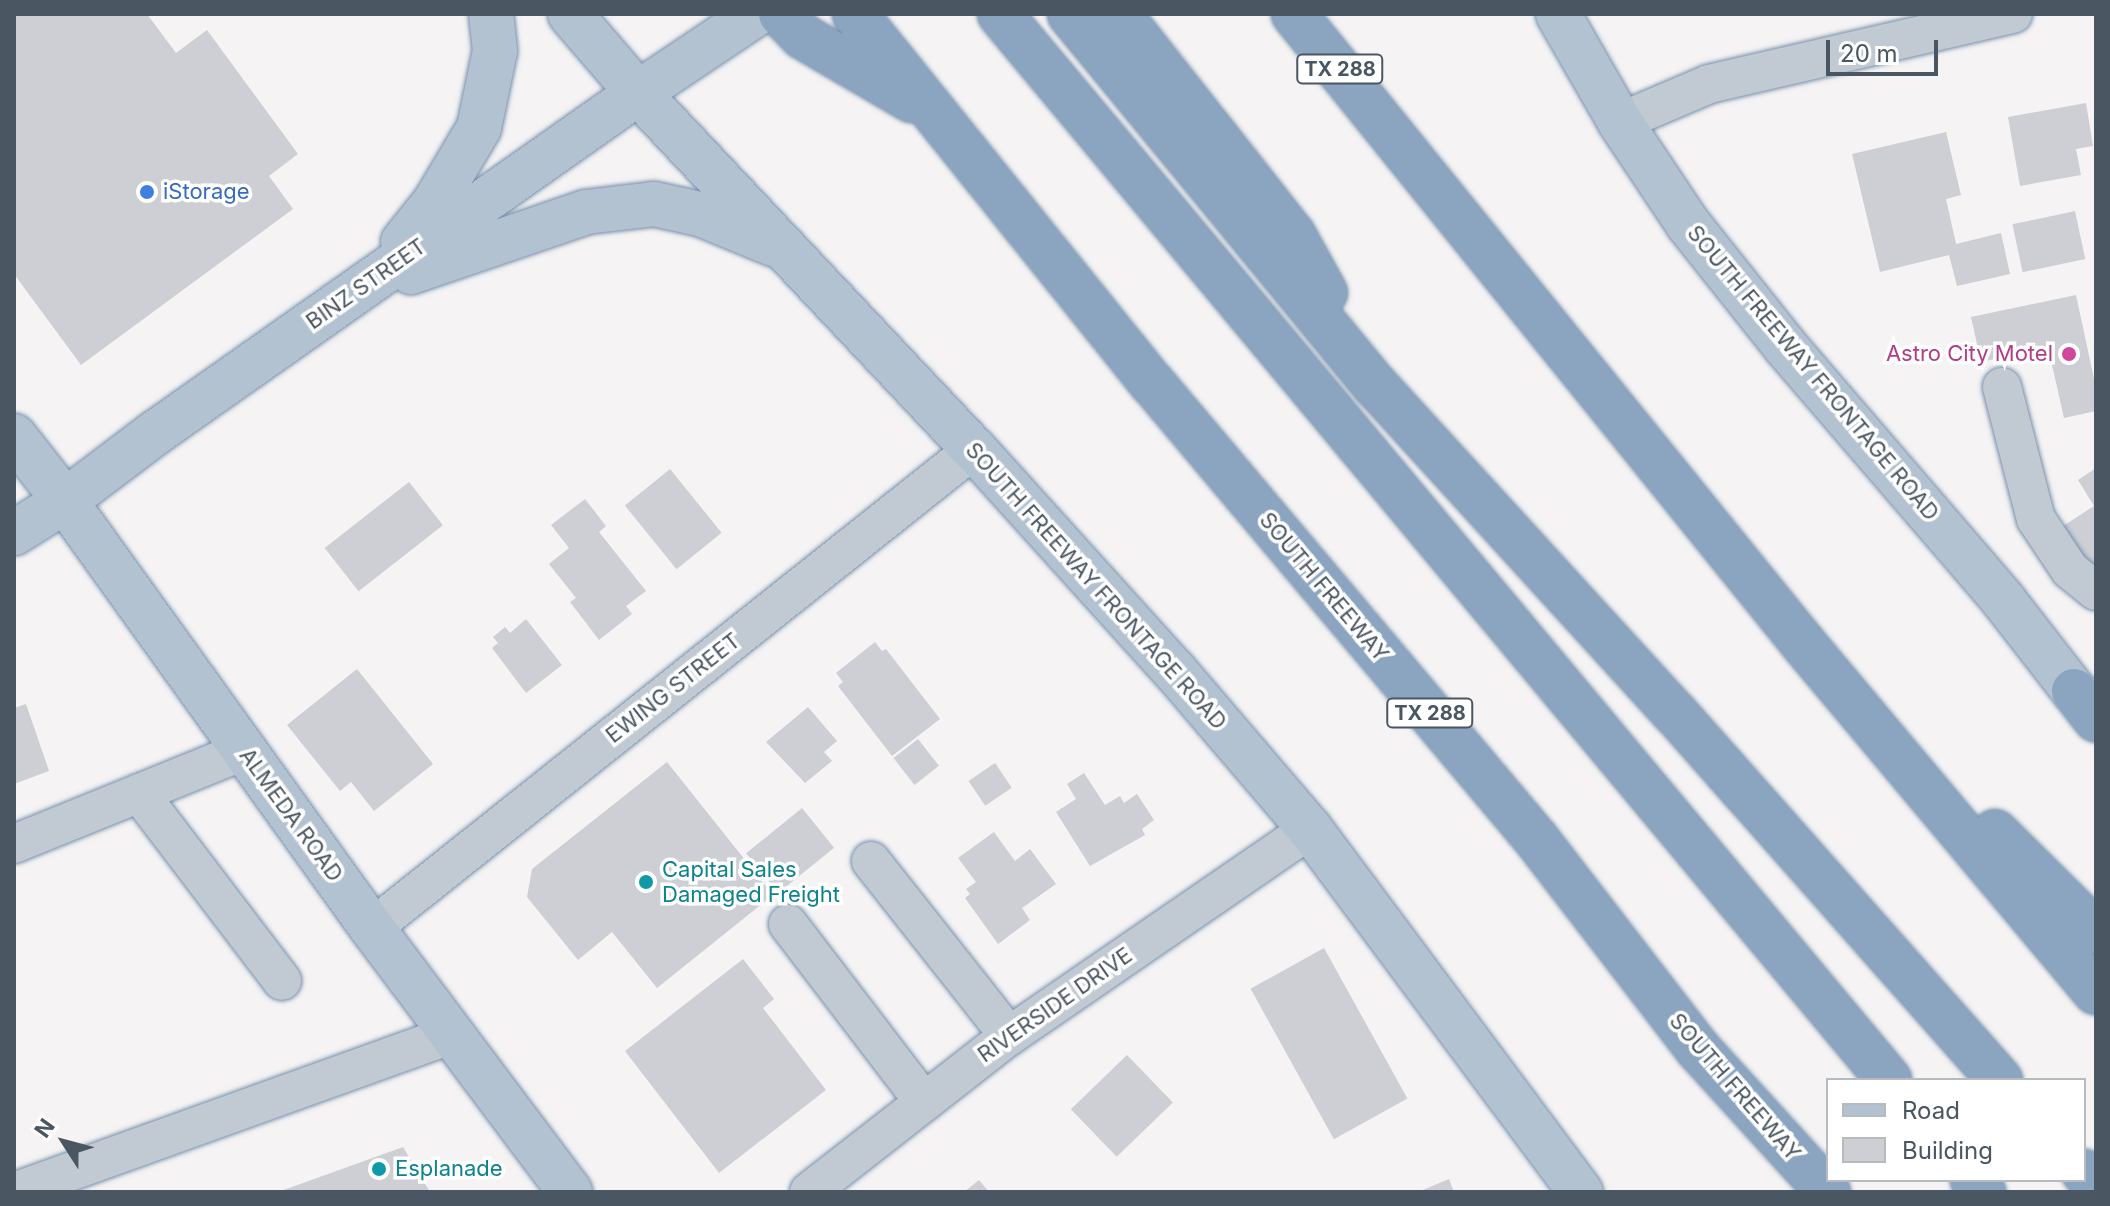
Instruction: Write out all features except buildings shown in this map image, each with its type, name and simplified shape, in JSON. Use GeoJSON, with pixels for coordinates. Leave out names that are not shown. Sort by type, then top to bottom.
{"type":"FeatureCollection","features":[{"type":"Feature","properties":{"kind":"highway"},"geometry":{"type":"LineString","coordinates":[[781,14],[802,36],[932,111]]}},
{"type":"Feature","properties":{"kind":"highway","name":"SOUTH FREEWAY"},"geometry":{"type":"LineString","coordinates":[[855,14],[1153,384],[1537,840],[1698,1049],[1828,1192]]}},
{"type":"Feature","properties":{"kind":"highway"},"geometry":{"type":"LineString","coordinates":[[1000,14],[1887,1078]]}},
{"type":"Feature","properties":{"kind":"highway"},"geometry":{"type":"LineString","coordinates":[[1070,14],[1376,386],[1676,714],[1998,1078]]}},
{"type":"Feature","properties":{"kind":"highway"},"geometry":{"type":"LineString","coordinates":[[1119,14],[1293,235],[1376,386]]}},
{"type":"Feature","properties":{"kind":"highway","name":"TX 288"},"geometry":{"type":"LineString","coordinates":[[1294,14],[1802,642],[2096,992]]}},
{"type":"Feature","properties":{"kind":"highway"},"geometry":{"type":"LineString","coordinates":[[1312,14],[1386,124]]}},
{"type":"Feature","properties":{"kind":"highway"},"geometry":{"type":"LineString","coordinates":[[1802,642],[2096,932]]}},
{"type":"Feature","properties":{"kind":"main road"},"geometry":{"type":"LineString","coordinates":[[364,286],[435,202],[479,128],[495,51],[491,14]]}},
{"type":"Feature","properties":{"kind":"main road","name":"SOUTH FREEWAY FRONTAGE ROAD"},"geometry":{"type":"LineString","coordinates":[[570,14],[638,93],[974,449],[1174,670],[1310,829],[1581,1192]]}},
{"type":"Feature","properties":{"kind":"main road","name":"BINZ STREET"},"geometry":{"type":"LineString","coordinates":[[14,533],[65,501],[364,286],[756,14]]}},
{"type":"Feature","properties":{"kind":"main road","name":"SOUTH FREEWAY FRONTAGE ROAD"},"geometry":{"type":"LineString","coordinates":[[1558,14],[1620,122],[1688,224],[1785,346],[2091,702]]}},
{"type":"Feature","properties":{"kind":"main road"},"geometry":{"type":"LineString","coordinates":[[364,286],[586,212],[654,204],[700,214],[786,249]]}},
{"type":"Feature","properties":{"kind":"main road","name":"ALMEDA ROAD"},"geometry":{"type":"LineString","coordinates":[[14,436],[65,501],[372,928],[570,1192]]}},
{"type":"Feature","properties":{"kind":"street"},"geometry":{"type":"LineString","coordinates":[[1620,122],[1709,84],[2013,14]]}},
{"type":"Feature","properties":{"kind":"street"},"geometry":{"type":"LineString","coordinates":[[2002,387],[2036,519],[2070,570],[2096,591]]}},
{"type":"Feature","properties":{"kind":"street","name":"EWING STREET"},"geometry":{"type":"LineString","coordinates":[[372,928],[974,449]]}},
{"type":"Feature","properties":{"kind":"street"},"geometry":{"type":"LineString","coordinates":[[14,844],[245,750]]}},
{"type":"Feature","properties":{"kind":"street"},"geometry":{"type":"LineString","coordinates":[[139,793],[282,981]]}},
{"type":"Feature","properties":{"kind":"street","name":"RIVERSIDE DRIVE"},"geometry":{"type":"LineString","coordinates":[[809,1192],[1009,1036],[1310,829]]}},
{"type":"Feature","properties":{"kind":"street"},"geometry":{"type":"LineString","coordinates":[[871,861],[1009,1036]]}},
{"type":"Feature","properties":{"kind":"street"},"geometry":{"type":"LineString","coordinates":[[788,924],[924,1102]]}},
{"type":"Feature","properties":{"kind":"street"},"geometry":{"type":"LineString","coordinates":[[14,1192],[451,1035]]}},
{"type":"Feature","properties":{"kind":"place","name":"iStorage"},"geometry":{"type":"Point","coordinates":[147,192]}},
{"type":"Feature","properties":{"kind":"place","name":"Astro City Motel"},"geometry":{"type":"Point","coordinates":[2069,354]}},
{"type":"Feature","properties":{"kind":"place","name":"Capital Sales Damaged Freight"},"geometry":{"type":"Point","coordinates":[646,882]}},
{"type":"Feature","properties":{"kind":"place","name":"Esplanade"},"geometry":{"type":"Point","coordinates":[379,1169]}}]}
